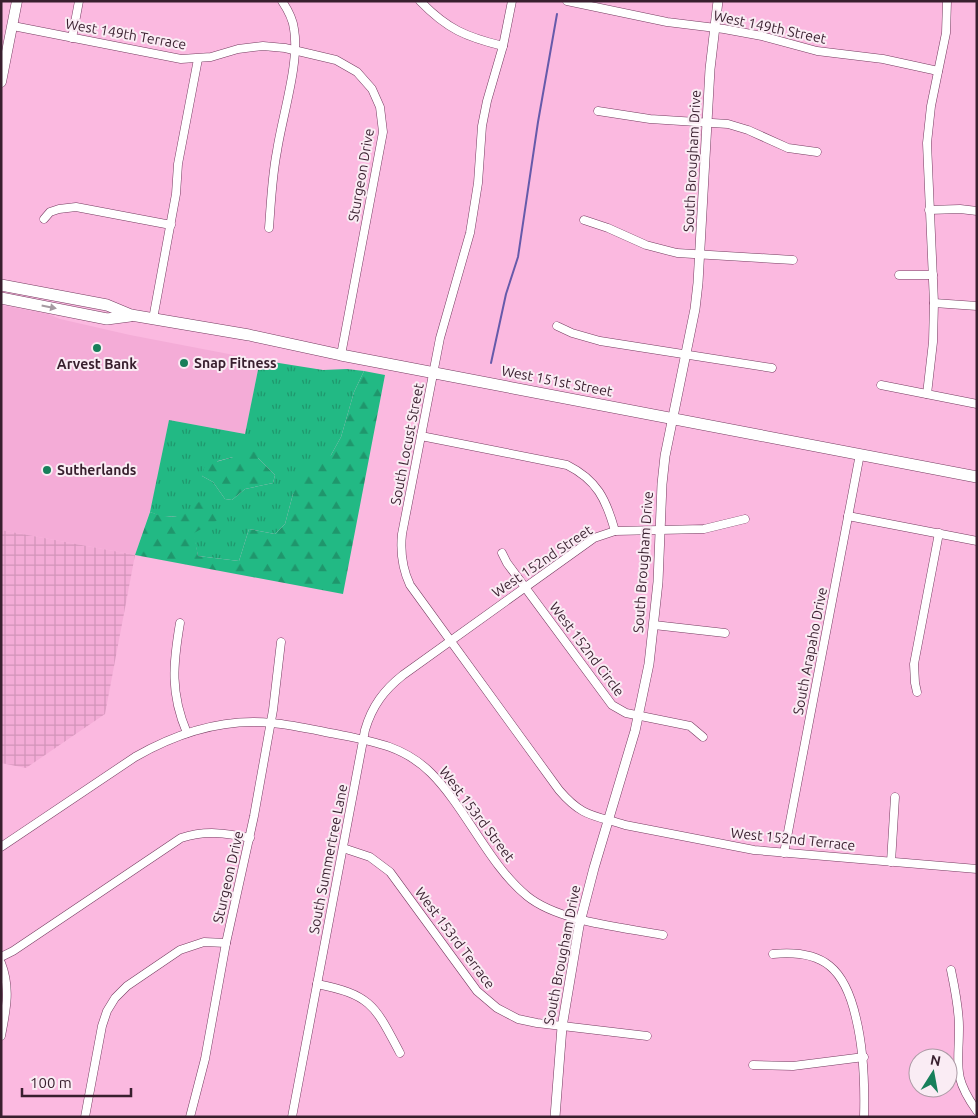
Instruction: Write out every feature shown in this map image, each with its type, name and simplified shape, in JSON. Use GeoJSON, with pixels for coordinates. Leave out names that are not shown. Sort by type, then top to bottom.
{"type":"FeatureCollection","features":[{"type":"Feature","properties":{"kind":"main road"},"geometry":{"type":"LineString","coordinates":[[1,82],[17,1]]}},
{"type":"Feature","properties":{"kind":"main road","name":"West 151st Street"},"geometry":{"type":"LineString","coordinates":[[1,285],[107,305],[132,315],[249,335],[341,355],[977,477]]}},
{"type":"Feature","properties":{"kind":"main road","name":"West 151st Street"},"geometry":{"type":"LineString","coordinates":[[1,298],[107,319],[132,315]]}},
{"type":"Feature","properties":{"kind":"street"},"geometry":{"type":"LineString","coordinates":[[72,38],[79,1]]}},
{"type":"Feature","properties":{"kind":"street"},"geometry":{"type":"LineString","coordinates":[[270,228],[273,178],[294,60],[293,24],[282,1]]}},
{"type":"Feature","properties":{"kind":"street"},"geometry":{"type":"LineString","coordinates":[[420,1],[450,27],[472,37],[503,46]]}},
{"type":"Feature","properties":{"kind":"street","name":"South Locust Street"},"geometry":{"type":"LineString","coordinates":[[512,1],[503,46],[487,101],[482,126],[478,183],[470,232],[448,306],[433,372],[402,534],[401,556],[404,572],[410,585],[567,799],[584,812],[608,820]]}},
{"type":"Feature","properties":{"kind":"street","name":"West 149th Street"},"geometry":{"type":"LineString","coordinates":[[566,1],[667,22],[714,27],[762,36],[817,51],[883,59],[938,71]]}},
{"type":"Feature","properties":{"kind":"street","name":"South Brougham Drive"},"geometry":{"type":"LineString","coordinates":[[555,1117],[562,1027],[580,919],[608,820],[626,765],[639,715],[649,664],[654,625],[664,466],[695,309],[701,255],[707,122],[714,27],[718,1]]}},
{"type":"Feature","properties":{"kind":"street"},"geometry":{"type":"LineString","coordinates":[[927,394],[933,342],[934,303],[927,143],[931,106],[946,33],[947,1]]}},
{"type":"Feature","properties":{"kind":"street","name":"West 149th Terrace"},"geometry":{"type":"LineString","coordinates":[[12,26],[167,56],[198,59],[249,46],[275,47],[294,51]]}},
{"type":"Feature","properties":{"kind":"street","name":"Sturgeon Drive"},"geometry":{"type":"LineString","coordinates":[[294,51],[336,60],[357,72],[372,89],[382,116],[381,144],[341,355]]}},
{"type":"Feature","properties":{"kind":"street"},"geometry":{"type":"LineString","coordinates":[[153,319],[171,225],[178,164],[198,59]]}},
{"type":"Feature","properties":{"kind":"street"},"geometry":{"type":"LineString","coordinates":[[598,111],[650,119],[728,124],[748,130],[788,148],[817,152]]}},
{"type":"Feature","properties":{"kind":"street"},"geometry":{"type":"LineString","coordinates":[[44,219],[50,212],[76,207],[171,225]]}},
{"type":"Feature","properties":{"kind":"street"},"geometry":{"type":"LineString","coordinates":[[929,210],[960,209],[977,211]]}},
{"type":"Feature","properties":{"kind":"street"},"geometry":{"type":"LineString","coordinates":[[584,220],[608,228],[646,245],[677,253],[793,260]]}},
{"type":"Feature","properties":{"kind":"street"},"geometry":{"type":"LineString","coordinates":[[899,275],[933,274]]}},
{"type":"Feature","properties":{"kind":"street"},"geometry":{"type":"LineString","coordinates":[[934,303],[977,306]]}},
{"type":"Feature","properties":{"kind":"street"},"geometry":{"type":"LineString","coordinates":[[557,326],[589,339],[772,368]]}},
{"type":"Feature","properties":{"kind":"street"},"geometry":{"type":"LineString","coordinates":[[881,385],[977,404]]}},
{"type":"Feature","properties":{"kind":"street"},"geometry":{"type":"LineString","coordinates":[[422,436],[567,465],[586,477],[600,492],[610,512],[615,531]]}},
{"type":"Feature","properties":{"kind":"street","name":"South Arapaho Drive"},"geometry":{"type":"LineString","coordinates":[[784,853],[860,454]]}},
{"type":"Feature","properties":{"kind":"street"},"geometry":{"type":"LineString","coordinates":[[848,516],[977,541]]}},
{"type":"Feature","properties":{"kind":"street","name":"West 152nd Street"},"geometry":{"type":"LineString","coordinates":[[451,641],[594,538],[615,531],[704,529],[745,519]]}},
{"type":"Feature","properties":{"kind":"street"},"geometry":{"type":"LineString","coordinates":[[917,692],[914,664],[939,533]]}},
{"type":"Feature","properties":{"kind":"street","name":"West 152nd Circle"},"geometry":{"type":"LineString","coordinates":[[502,553],[612,705],[626,713],[690,726],[703,737]]}},
{"type":"Feature","properties":{"kind":"street"},"geometry":{"type":"LineString","coordinates":[[180,624],[174,662],[174,687],[179,712],[187,732]]}},
{"type":"Feature","properties":{"kind":"street"},"geometry":{"type":"LineString","coordinates":[[654,625],[725,633]]}},
{"type":"Feature","properties":{"kind":"street","name":"South Summertree Lane"},"geometry":{"type":"LineString","coordinates":[[292,1117],[369,717],[383,693],[398,679],[451,641]]}},
{"type":"Feature","properties":{"kind":"street","name":"Sturgeon Drive"},"geometry":{"type":"LineString","coordinates":[[190,1117],[211,1031],[226,943],[250,838],[278,677],[281,642]]}},
{"type":"Feature","properties":{"kind":"street","name":"West 153rd Street"},"geometry":{"type":"LineString","coordinates":[[1,847],[135,757],[158,744],[187,732],[224,724],[270,723],[364,739],[396,748],[425,767],[440,783],[515,885],[538,904],[554,912],[580,919],[664,935]]}},
{"type":"Feature","properties":{"kind":"street"},"geometry":{"type":"LineString","coordinates":[[891,862],[896,797]]}},
{"type":"Feature","properties":{"kind":"street","name":"West 152nd Terrace"},"geometry":{"type":"LineString","coordinates":[[608,820],[754,850],[977,869]]}},
{"type":"Feature","properties":{"kind":"street"},"geometry":{"type":"LineString","coordinates":[[1,957],[13,951],[181,838],[192,834],[216,832],[250,838]]}},
{"type":"Feature","properties":{"kind":"street","name":"West 153rd Terrace"},"geometry":{"type":"LineString","coordinates":[[343,848],[370,857],[390,872],[477,991],[489,1002],[518,1019],[562,1027],[647,1036]]}},
{"type":"Feature","properties":{"kind":"street"},"geometry":{"type":"LineString","coordinates":[[85,1117],[102,1026],[107,1011],[115,998],[127,986],[180,950],[204,942],[226,943]]}},
{"type":"Feature","properties":{"kind":"street"},"geometry":{"type":"LineString","coordinates":[[773,954],[792,952],[804,954],[827,964],[843,980],[849,992],[862,1042],[865,1088],[864,1117]]}},
{"type":"Feature","properties":{"kind":"street"},"geometry":{"type":"LineString","coordinates":[[1,963],[8,984],[8,997],[1,1036]]}},
{"type":"Feature","properties":{"kind":"street"},"geometry":{"type":"LineString","coordinates":[[952,970],[959,1027],[958,1072],[966,1096],[977,1112]]}},
{"type":"Feature","properties":{"kind":"street"},"geometry":{"type":"LineString","coordinates":[[317,984],[347,990],[369,1004],[382,1019],[400,1053]]}},
{"type":"Feature","properties":{"kind":"street"},"geometry":{"type":"LineString","coordinates":[[753,1065],[793,1066],[864,1057]]}},
{"type":"Feature","properties":{"kind":"shaded area"},"geometry":{"type":"Polygon","coordinates":[[[1,305],[48,314],[60,319],[130,335],[260,360],[245,434],[169,420],[152,505],[135,555],[1,530],[1,305]]]}},
{"type":"Feature","properties":{"kind":"shaded area"},"geometry":{"type":"Polygon","coordinates":[[[1,530],[135,555],[105,714],[26,768],[1,763],[1,530]]]}},
{"type":"Feature","properties":{"kind":"green space"},"geometry":{"type":"Polygon","coordinates":[[[260,360],[323,370],[347,369],[364,371],[354,392],[341,437],[331,455],[293,494],[285,524],[275,534],[249,529],[239,561],[198,556],[193,533],[183,516],[163,517],[150,512],[169,420],[245,434],[260,360]],[[233,457],[218,461],[202,476],[213,482],[225,499],[232,500],[245,489],[273,483],[275,475],[258,458],[233,457]]]}},
{"type":"Feature","properties":{"kind":"green space"},"geometry":{"type":"Polygon","coordinates":[[[364,371],[385,375],[343,594],[135,555],[150,512],[172,517],[177,516],[188,511],[200,501],[216,512],[218,520],[194,533],[198,556],[239,561],[249,529],[275,534],[285,524],[293,494],[313,461],[331,455],[341,437],[354,392],[364,371]]]}},
{"type":"Feature","properties":{"kind":"green space"},"geometry":{"type":"Polygon","coordinates":[[[241,449],[256,452],[258,458],[275,475],[273,483],[245,489],[232,500],[225,499],[213,482],[202,476],[205,465],[233,457],[241,449]]]}},
{"type":"Feature","properties":{"kind":"waterway"},"geometry":{"type":"LineString","coordinates":[[491,363],[506,294],[518,257],[538,122],[557,14]]}},
{"type":"Feature","properties":{"kind":"place","name":"Arvest Bank"},"geometry":{"type":"Point","coordinates":[97,348]}},
{"type":"Feature","properties":{"kind":"place","name":"Snap Fitness"},"geometry":{"type":"Point","coordinates":[184,363]}},
{"type":"Feature","properties":{"kind":"place","name":"Sutherlands"},"geometry":{"type":"Point","coordinates":[47,470]}}]}
